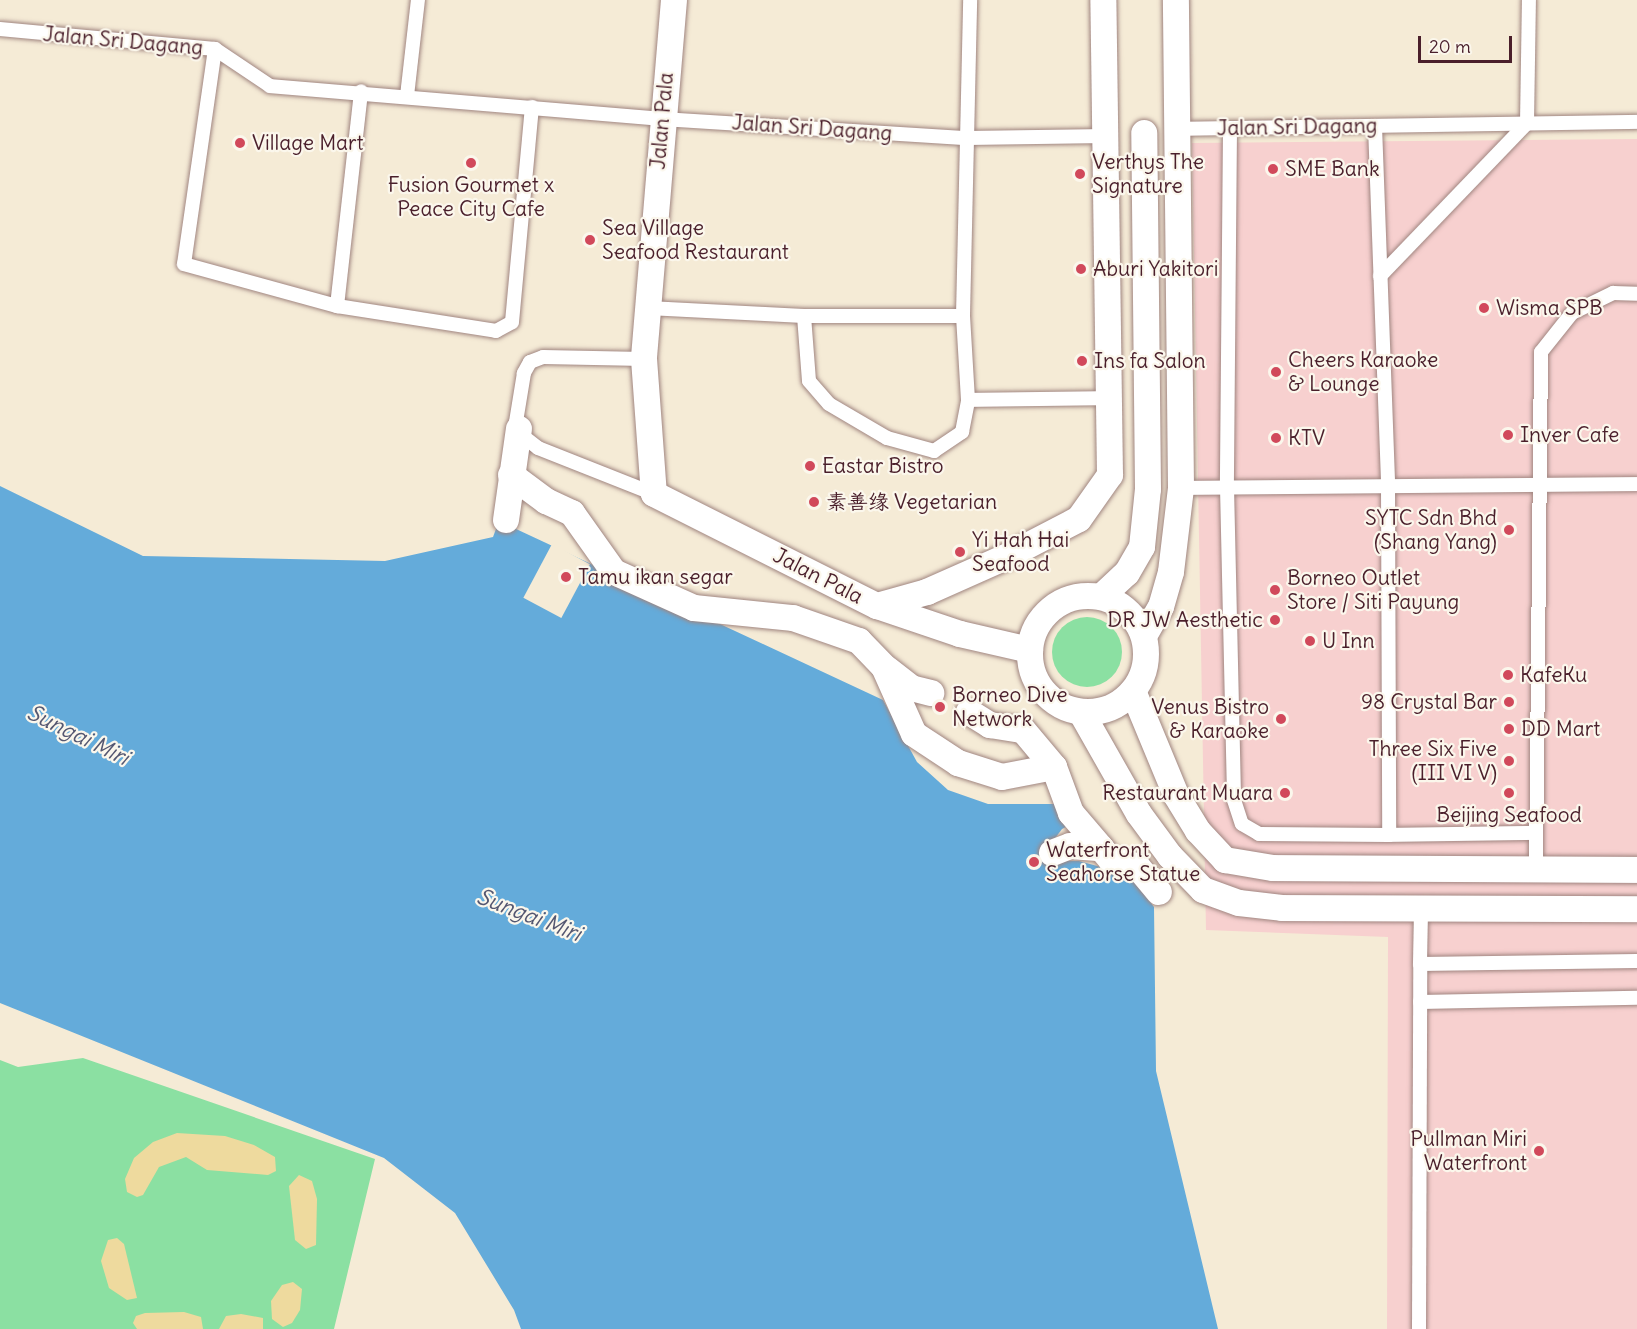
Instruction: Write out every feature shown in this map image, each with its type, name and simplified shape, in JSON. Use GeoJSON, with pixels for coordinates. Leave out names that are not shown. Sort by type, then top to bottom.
{"type":"FeatureCollection","features":[{"type":"Feature","properties":{"kind":"street","name":"Jalan Pala"},"geometry":{"type":"LineString","coordinates":[[674,0],[662,119],[644,360],[654,494],[877,606],[927,592],[1006,557],[1079,519],[1110,476],[1111,398],[1103,0]]}},
{"type":"Feature","properties":{"kind":"street"},"geometry":{"type":"LineString","coordinates":[[1144,636],[1161,607],[1171,572],[1181,488],[1176,0]]}},
{"type":"Feature","properties":{"kind":"street","name":"Jalan Sri Dagang"},"geometry":{"type":"LineString","coordinates":[[1107,136],[1176,129]]}},
{"type":"Feature","properties":{"kind":"street"},"geometry":{"type":"LineString","coordinates":[[1101,597],[1126,573],[1142,547],[1148,489],[1144,133]]}},
{"type":"Feature","properties":{"kind":"street"},"geometry":{"type":"LineString","coordinates":[[506,520],[519,429]]}},
{"type":"Feature","properties":{"kind":"street"},"geometry":{"type":"LineString","coordinates":[[511,476],[546,501],[573,513],[614,572],[694,608],[793,618],[859,641],[885,667],[911,688],[931,693]]}},
{"type":"Feature","properties":{"kind":"street"},"geometry":{"type":"LineString","coordinates":[[1148,489],[1181,488]]}},
{"type":"Feature","properties":{"kind":"street"},"geometry":{"type":"LineString","coordinates":[[1081,596],[1101,597],[1127,612],[1144,636],[1146,656],[1133,691],[1101,711],[1081,712],[1050,698],[1038,684],[1030,650],[1040,622],[1062,602],[1081,596]]}},
{"type":"Feature","properties":{"kind":"street"},"geometry":{"type":"LineString","coordinates":[[877,606],[960,634],[1030,650]]}},
{"type":"Feature","properties":{"kind":"street"},"geometry":{"type":"LineString","coordinates":[[885,667],[914,734],[958,764],[1002,777],[1054,767]]}},
{"type":"Feature","properties":{"kind":"street"},"geometry":{"type":"LineString","coordinates":[[1133,691],[1176,795],[1198,831],[1225,860],[1273,868],[1637,870]]}},
{"type":"Feature","properties":{"kind":"street"},"geometry":{"type":"LineString","coordinates":[[969,712],[990,725],[1023,730],[1054,767],[1071,813],[1111,860],[1137,866],[1159,892]]}},
{"type":"Feature","properties":{"kind":"street"},"geometry":{"type":"LineString","coordinates":[[1081,712],[1138,814],[1170,856],[1203,890],[1239,903],[1282,908],[1421,911],[1637,909]]}},
{"type":"Feature","properties":{"kind":"street"},"geometry":{"type":"LineString","coordinates":[[1052,853],[1070,846],[1101,848]]}},
{"type":"Feature","properties":{"kind":"lane"},"geometry":{"type":"LineString","coordinates":[[407,96],[418,0]]}},
{"type":"Feature","properties":{"kind":"lane"},"geometry":{"type":"LineString","coordinates":[[804,316],[810,381],[829,404],[887,438],[934,451],[962,432],[968,400],[963,316],[970,0]]}},
{"type":"Feature","properties":{"kind":"lane"},"geometry":{"type":"LineString","coordinates":[[1380,276],[1527,123],[1529,0]]}},
{"type":"Feature","properties":{"kind":"lane","name":"Jalan Sri Dagang"},"geometry":{"type":"LineString","coordinates":[[0,29],[215,49],[270,86],[361,91],[662,119],[967,138],[1107,136]]}},
{"type":"Feature","properties":{"kind":"lane"},"geometry":{"type":"LineString","coordinates":[[215,49],[184,264],[337,306],[496,331],[512,322],[532,107]]}},
{"type":"Feature","properties":{"kind":"lane"},"geometry":{"type":"LineString","coordinates":[[337,306],[361,91]]}},
{"type":"Feature","properties":{"kind":"lane","name":"Jalan Sri Dagang"},"geometry":{"type":"LineString","coordinates":[[1176,129],[1637,122]]}},
{"type":"Feature","properties":{"kind":"lane"},"geometry":{"type":"LineString","coordinates":[[1375,126],[1388,485],[1389,835]]}},
{"type":"Feature","properties":{"kind":"lane"},"geometry":{"type":"LineString","coordinates":[[1230,128],[1227,487],[1234,800],[1242,824],[1259,834],[1536,833]]}},
{"type":"Feature","properties":{"kind":"lane"},"geometry":{"type":"LineString","coordinates":[[1536,870],[1541,352],[1572,313],[1613,293],[1637,294]]}},
{"type":"Feature","properties":{"kind":"lane"},"geometry":{"type":"LineString","coordinates":[[648,309],[804,316],[963,316]]}},
{"type":"Feature","properties":{"kind":"lane"},"geometry":{"type":"LineString","coordinates":[[644,360],[543,357],[530,362],[524,373],[516,422],[519,429],[538,448],[654,494]]}},
{"type":"Feature","properties":{"kind":"lane"},"geometry":{"type":"LineString","coordinates":[[968,400],[1111,398]]}},
{"type":"Feature","properties":{"kind":"lane"},"geometry":{"type":"LineString","coordinates":[[1181,488],[1637,484]]}},
{"type":"Feature","properties":{"kind":"lane"},"geometry":{"type":"LineString","coordinates":[[1419,1329],[1421,911]]}},
{"type":"Feature","properties":{"kind":"lane"},"geometry":{"type":"LineString","coordinates":[[1420,964],[1637,961]]}},
{"type":"Feature","properties":{"kind":"lane"},"geometry":{"type":"LineString","coordinates":[[1420,1002],[1637,998]]}},
{"type":"Feature","properties":{"kind":"shaded area"},"geometry":{"type":"Polygon","coordinates":[[[1637,139],[1637,1329],[1387,1329],[1388,937],[1206,930],[1192,143],[1637,139]]]}},
{"type":"Feature","properties":{"kind":"green space"},"geometry":{"type":"Polygon","coordinates":[[[1087,617],[1100,620],[1112,627],[1119,639],[1122,652],[1119,665],[1112,677],[1100,684],[1087,687],[1074,684],[1062,677],[1055,665],[1052,652],[1055,639],[1062,627],[1074,620],[1087,617]]]}},
{"type":"Feature","properties":{"kind":"green space"},"geometry":{"type":"Polygon","coordinates":[[[83,1058],[375,1159],[334,1329],[0,1329],[0,1060],[18,1067],[83,1058]]]}},
{"type":"Feature","properties":{"kind":"sand"},"geometry":{"type":"Polygon","coordinates":[[[177,1133],[225,1136],[254,1145],[275,1157],[276,1171],[268,1175],[207,1170],[186,1157],[159,1167],[143,1195],[137,1197],[127,1192],[125,1179],[134,1158],[153,1142],[177,1133]]]}},
{"type":"Feature","properties":{"kind":"sand"},"geometry":{"type":"Polygon","coordinates":[[[299,1175],[312,1181],[317,1199],[316,1245],[306,1249],[295,1240],[289,1186],[299,1175]]]}},
{"type":"Feature","properties":{"kind":"sand"},"geometry":{"type":"Polygon","coordinates":[[[117,1238],[124,1244],[137,1298],[127,1300],[109,1288],[101,1261],[108,1240],[117,1238]]]}},
{"type":"Feature","properties":{"kind":"sand"},"geometry":{"type":"Polygon","coordinates":[[[293,1282],[302,1289],[300,1310],[292,1323],[283,1327],[272,1319],[271,1301],[282,1285],[293,1282]]]}},
{"type":"Feature","properties":{"kind":"sand"},"geometry":{"type":"Polygon","coordinates":[[[184,1312],[201,1317],[203,1329],[137,1329],[133,1323],[136,1316],[145,1313],[184,1312]]]}},
{"type":"Feature","properties":{"kind":"sand"},"geometry":{"type":"Polygon","coordinates":[[[241,1314],[263,1318],[263,1329],[219,1329],[226,1316],[241,1314]]]}},
{"type":"Feature","properties":{"kind":"water","name":"Sungai Miri"},"geometry":{"type":"Polygon","coordinates":[[[0,486],[143,556],[385,561],[493,537],[499,521],[883,700],[917,762],[948,790],[988,804],[1058,804],[1073,823],[1062,829],[1047,849],[1052,861],[1079,861],[1130,875],[1154,907],[1156,1071],[1218,1329],[521,1329],[514,1310],[455,1213],[384,1158],[0,1003],[0,486]]]}},
{"type":"Feature","properties":{"kind":"pier"},"geometry":{"type":"Polygon","coordinates":[[[552,544],[590,564],[561,618],[523,598],[552,544]]]}},
{"type":"Feature","properties":{"kind":"place","name":"Village Mart"},"geometry":{"type":"Point","coordinates":[240,143]}},
{"type":"Feature","properties":{"kind":"place","name":"Fusion Gourmet x Peace City Cafe"},"geometry":{"type":"Point","coordinates":[471,163]}},
{"type":"Feature","properties":{"kind":"place","name":"SME Bank"},"geometry":{"type":"Point","coordinates":[1273,169]}},
{"type":"Feature","properties":{"kind":"place","name":"Verthys The Signature"},"geometry":{"type":"Point","coordinates":[1080,174]}},
{"type":"Feature","properties":{"kind":"place","name":"Sea Village Seafood Restaurant"},"geometry":{"type":"Point","coordinates":[590,240]}},
{"type":"Feature","properties":{"kind":"place","name":"Aburi Yakitori"},"geometry":{"type":"Point","coordinates":[1081,269]}},
{"type":"Feature","properties":{"kind":"place","name":"Wisma SPB"},"geometry":{"type":"Point","coordinates":[1484,308]}},
{"type":"Feature","properties":{"kind":"place","name":"Ins fa Salon"},"geometry":{"type":"Point","coordinates":[1082,361]}},
{"type":"Feature","properties":{"kind":"place","name":"Cheers Karaoke & Lounge"},"geometry":{"type":"Point","coordinates":[1276,372]}},
{"type":"Feature","properties":{"kind":"place","name":"Inver Cafe"},"geometry":{"type":"Point","coordinates":[1508,435]}},
{"type":"Feature","properties":{"kind":"place","name":"KTV"},"geometry":{"type":"Point","coordinates":[1276,438]}},
{"type":"Feature","properties":{"kind":"place","name":"Eastar Bistro"},"geometry":{"type":"Point","coordinates":[810,466]}},
{"type":"Feature","properties":{"kind":"place","name":"素善缘 Vegetarian"},"geometry":{"type":"Point","coordinates":[814,502]}},
{"type":"Feature","properties":{"kind":"place","name":"SYTC Sdn Bhd (Shang Yang)"},"geometry":{"type":"Point","coordinates":[1509,530]}},
{"type":"Feature","properties":{"kind":"place","name":"Yi Hah Hai Seafood"},"geometry":{"type":"Point","coordinates":[960,552]}},
{"type":"Feature","properties":{"kind":"place","name":"Tamu ikan segar"},"geometry":{"type":"Point","coordinates":[566,577]}},
{"type":"Feature","properties":{"kind":"place","name":"Borneo Outlet Store / Siti Payung"},"geometry":{"type":"Point","coordinates":[1275,590]}},
{"type":"Feature","properties":{"kind":"place","name":"DR JW Aesthetic"},"geometry":{"type":"Point","coordinates":[1275,620]}},
{"type":"Feature","properties":{"kind":"place","name":"U Inn"},"geometry":{"type":"Point","coordinates":[1310,641]}},
{"type":"Feature","properties":{"kind":"place","name":"KafeKu"},"geometry":{"type":"Point","coordinates":[1508,675]}},
{"type":"Feature","properties":{"kind":"place","name":"98 Crystal Bar"},"geometry":{"type":"Point","coordinates":[1509,702]}},
{"type":"Feature","properties":{"kind":"place","name":"Borneo Dive Network"},"geometry":{"type":"Point","coordinates":[940,707]}},
{"type":"Feature","properties":{"kind":"place","name":"Venus Bistro & Karaoke"},"geometry":{"type":"Point","coordinates":[1281,719]}},
{"type":"Feature","properties":{"kind":"place","name":"DD Mart"},"geometry":{"type":"Point","coordinates":[1509,729]}},
{"type":"Feature","properties":{"kind":"place","name":"Three Six Five (III VI V)"},"geometry":{"type":"Point","coordinates":[1509,761]}},
{"type":"Feature","properties":{"kind":"place","name":"Restaurant Muara"},"geometry":{"type":"Point","coordinates":[1285,793]}},
{"type":"Feature","properties":{"kind":"place","name":"Beijing Seafood"},"geometry":{"type":"Point","coordinates":[1509,793]}},
{"type":"Feature","properties":{"kind":"place","name":"Waterfront Seahorse Statue"},"geometry":{"type":"Point","coordinates":[1034,862]}},
{"type":"Feature","properties":{"kind":"place","name":"Pullman Miri Waterfront"},"geometry":{"type":"Point","coordinates":[1539,1151]}}]}
